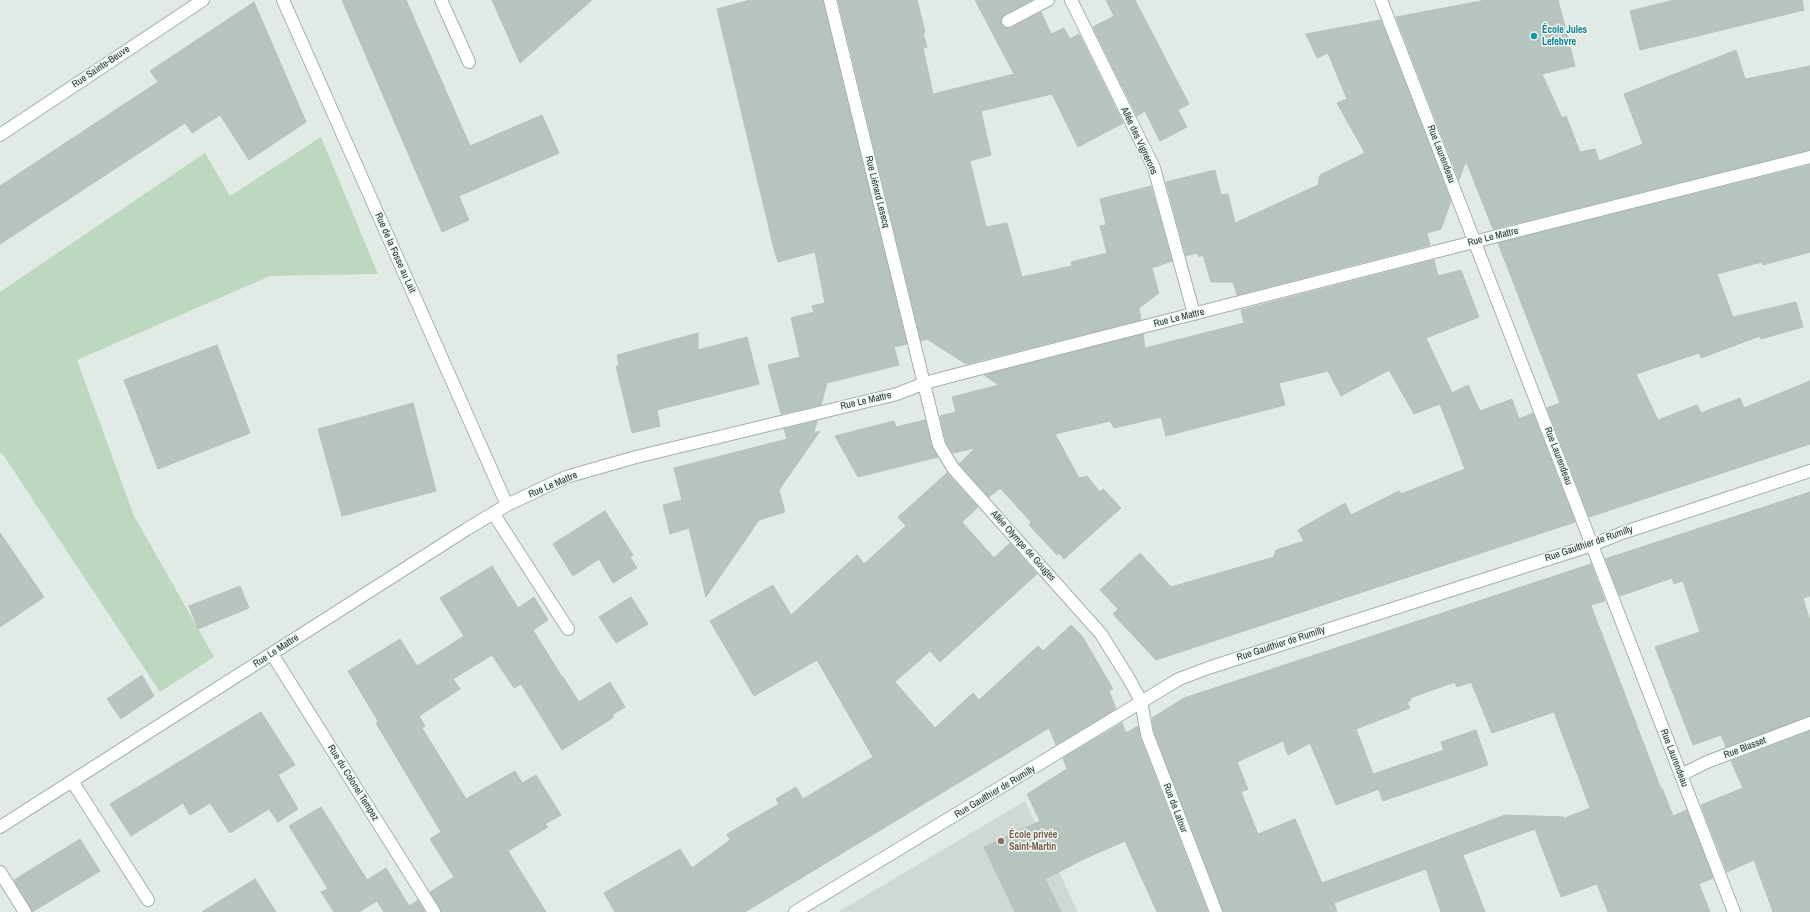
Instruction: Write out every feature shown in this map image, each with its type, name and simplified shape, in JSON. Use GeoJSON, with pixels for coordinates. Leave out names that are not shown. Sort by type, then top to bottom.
{"type":"FeatureCollection","features":[{"type":"Feature","properties":{"kind":"street","name":"Rue Sainte-Beuve"},"geometry":{"type":"LineString","coordinates":[[0,135],[203,0]]}},
{"type":"Feature","properties":{"kind":"street","name":"Rue de la Fosse au Lait"},"geometry":{"type":"LineString","coordinates":[[283,0],[507,505]]}},
{"type":"Feature","properties":{"kind":"street"},"geometry":{"type":"LineString","coordinates":[[441,0],[469,62]]}},
{"type":"Feature","properties":{"kind":"street","name":"Rue Liénard Lesecq"},"geometry":{"type":"LineString","coordinates":[[830,0],[925,383]]}},
{"type":"Feature","properties":{"kind":"street"},"geometry":{"type":"LineString","coordinates":[[1008,22],[1048,0]]}},
{"type":"Feature","properties":{"kind":"street","name":"Allée des Vignerons"},"geometry":{"type":"LineString","coordinates":[[1071,0],[1154,168],[1194,314]]}},
{"type":"Feature","properties":{"kind":"street","name":"Rue Laurendeau"},"geometry":{"type":"LineString","coordinates":[[1381,0],[1734,912]]}},
{"type":"Feature","properties":{"kind":"street","name":"Rue Le Mattre"},"geometry":{"type":"LineString","coordinates":[[0,827],[494,513],[507,505],[566,477],[651,453],[897,394],[925,383],[1810,157]]}},
{"type":"Feature","properties":{"kind":"street","name":"Allée Olympe de Gouges"},"geometry":{"type":"LineString","coordinates":[[925,383],[939,445],[953,468],[1101,634],[1141,701]]}},
{"type":"Feature","properties":{"kind":"street","name":"Rue Gaulthier de Rumilly"},"geometry":{"type":"LineString","coordinates":[[795,912],[1106,725],[1141,701],[1179,679],[1211,667],[1592,545],[1622,533],[1810,471]]}},
{"type":"Feature","properties":{"kind":"street"},"geometry":{"type":"LineString","coordinates":[[494,513],[568,629]]}},
{"type":"Feature","properties":{"kind":"street","name":"Rue du Colonel Tempez"},"geometry":{"type":"LineString","coordinates":[[272,654],[434,912]]}},
{"type":"Feature","properties":{"kind":"street","name":"Rue de Latour"},"geometry":{"type":"LineString","coordinates":[[1141,701],[1147,734],[1216,912]]}},
{"type":"Feature","properties":{"kind":"street","name":"Rue Blasset"},"geometry":{"type":"LineString","coordinates":[[1681,775],[1707,762],[1810,723]]}},
{"type":"Feature","properties":{"kind":"street"},"geometry":{"type":"LineString","coordinates":[[72,781],[148,900]]}},
{"type":"Feature","properties":{"kind":"street"},"geometry":{"type":"LineString","coordinates":[[0,872],[25,912]]}},
{"type":"Feature","properties":{"kind":"shaded area","name":"École privée Saint-Martin"},"geometry":{"type":"Polygon","coordinates":[[[1025,801],[1078,912],[838,912],[865,896],[1025,801]]]}},
{"type":"Feature","properties":{"kind":"green space"},"geometry":{"type":"Polygon","coordinates":[[[321,137],[378,274],[270,276],[77,360],[134,516],[214,657],[160,692],[2,453],[0,454],[0,292],[205,153],[230,196],[321,137]]]}},
{"type":"Feature","properties":{"kind":"building"},"geometry":{"type":"Polygon","coordinates":[[[342,0],[406,0],[470,146],[542,115],[559,153],[459,196],[469,220],[442,232],[342,0]]]}},
{"type":"Feature","properties":{"kind":"building"},"geometry":{"type":"Polygon","coordinates":[[[492,0],[592,0],[520,63],[492,0]]]}},
{"type":"Feature","properties":{"kind":"building"},"geometry":{"type":"Polygon","coordinates":[[[750,0],[823,0],[907,344],[894,347],[899,365],[827,383],[821,405],[781,414],[768,365],[800,357],[791,318],[814,312],[812,306],[825,303],[815,252],[778,262],[774,249],[717,9],[750,0]]]}},
{"type":"Feature","properties":{"kind":"building"},"geometry":{"type":"Polygon","coordinates":[[[838,0],[917,0],[925,32],[923,33],[927,47],[923,48],[933,94],[1014,74],[975,0],[1032,0],[1004,15],[1001,20],[1002,25],[1007,28],[1011,28],[1041,12],[1051,34],[1064,28],[1070,39],[1079,34],[1123,123],[1078,147],[1052,94],[981,111],[991,155],[970,161],[986,227],[1007,223],[1022,277],[1072,266],[1071,262],[1107,253],[1100,226],[1106,225],[1100,199],[1151,186],[1172,261],[1152,268],[1159,293],[1139,308],[1141,320],[966,364],[927,339],[921,341],[838,0]]]}},
{"type":"Feature","properties":{"kind":"building"},"geometry":{"type":"Polygon","coordinates":[[[1106,0],[1135,0],[1189,104],[1178,110],[1187,127],[1160,141],[1145,111],[1137,116],[1093,27],[1114,16],[1106,0]]]}},
{"type":"Feature","properties":{"kind":"building"},"geometry":{"type":"Polygon","coordinates":[[[1486,0],[1558,0],[1575,66],[1542,74],[1562,118],[1566,116],[1580,152],[1595,149],[1599,161],[1643,144],[1624,94],[1736,50],[1745,79],[1810,66],[1810,150],[1493,229],[1466,161],[1459,180],[1396,17],[1486,0]]]}},
{"type":"Feature","properties":{"kind":"building"},"geometry":{"type":"Polygon","coordinates":[[[1674,0],[1802,0],[1804,10],[1640,50],[1630,11],[1674,0]]]}},
{"type":"Feature","properties":{"kind":"building"},"geometry":{"type":"Polygon","coordinates":[[[254,2],[306,122],[249,160],[220,115],[192,133],[185,123],[0,244],[0,186],[158,82],[150,71],[254,2]]]}},
{"type":"Feature","properties":{"kind":"building"},"geometry":{"type":"Polygon","coordinates":[[[1381,20],[1451,201],[1441,229],[1427,233],[1430,245],[1237,295],[1233,282],[1211,282],[1203,255],[1199,257],[1197,253],[1186,256],[1166,182],[1215,170],[1221,195],[1228,194],[1235,223],[1318,185],[1320,175],[1365,153],[1337,103],[1347,99],[1328,53],[1317,58],[1306,34],[1381,20]]]}},
{"type":"Feature","properties":{"kind":"building"},"geometry":{"type":"Polygon","coordinates":[[[1810,165],[1810,252],[1763,265],[1762,262],[1717,274],[1733,317],[1796,302],[1803,327],[1761,339],[1760,336],[1701,358],[1699,353],[1636,374],[1658,420],[1697,405],[1701,413],[1740,398],[1744,408],[1810,381],[1810,444],[1589,517],[1547,408],[1560,403],[1498,243],[1810,165]]]}},
{"type":"Feature","properties":{"kind":"building"},"geometry":{"type":"Polygon","coordinates":[[[1434,260],[1438,276],[1461,270],[1479,317],[1426,338],[1452,393],[1468,385],[1480,411],[1512,399],[1519,419],[1533,413],[1575,522],[1156,660],[1113,614],[1118,609],[1100,590],[1140,553],[1171,587],[1274,557],[1276,550],[1304,541],[1298,530],[1345,503],[1351,515],[1399,491],[1401,494],[1465,469],[1440,404],[1414,414],[1389,370],[1341,396],[1328,371],[1279,383],[1285,405],[1166,436],[1161,417],[1114,428],[1110,421],[1055,434],[1079,478],[1087,476],[1100,492],[1103,489],[1121,508],[1064,559],[1059,553],[1057,555],[1029,525],[1031,522],[1000,488],[989,497],[959,464],[975,448],[953,453],[946,442],[940,416],[956,412],[952,397],[999,385],[984,375],[1143,334],[1145,348],[1244,323],[1241,310],[1434,260]]]}},
{"type":"Feature","properties":{"kind":"building"},"geometry":{"type":"Polygon","coordinates":[[[698,333],[698,350],[747,337],[759,384],[657,410],[660,426],[632,433],[616,366],[619,366],[617,355],[698,333]]]}},
{"type":"Feature","properties":{"kind":"building"},"geometry":{"type":"Polygon","coordinates":[[[217,345],[250,433],[158,469],[124,380],[217,345]]]}},
{"type":"Feature","properties":{"kind":"building"},"geometry":{"type":"Polygon","coordinates":[[[413,403],[436,491],[342,516],[318,429],[413,403]]]}},
{"type":"Feature","properties":{"kind":"building"},"geometry":{"type":"Polygon","coordinates":[[[925,420],[932,447],[938,457],[858,477],[835,436],[894,421],[896,427],[925,420]]]}},
{"type":"Feature","properties":{"kind":"building"},"geometry":{"type":"Polygon","coordinates":[[[817,421],[814,433],[820,431],[779,490],[785,512],[759,520],[706,597],[689,528],[670,534],[663,505],[682,500],[674,468],[787,439],[784,429],[817,421]]]}},
{"type":"Feature","properties":{"kind":"building"},"geometry":{"type":"Polygon","coordinates":[[[947,473],[978,507],[962,522],[994,558],[1010,543],[1037,574],[940,662],[930,651],[895,682],[935,728],[973,693],[979,700],[1038,646],[1043,651],[1071,625],[1082,636],[1113,689],[1109,691],[1116,709],[1056,745],[1049,728],[745,912],[615,912],[604,893],[680,849],[692,868],[730,840],[727,834],[779,804],[776,799],[796,787],[803,799],[873,757],[817,660],[754,696],[710,621],[773,585],[791,615],[857,555],[864,564],[906,526],[898,517],[947,473]]]}},
{"type":"Feature","properties":{"kind":"building"},"geometry":{"type":"Polygon","coordinates":[[[1810,492],[1810,596],[1803,598],[1810,621],[1810,716],[1726,747],[1721,735],[1693,745],[1655,647],[1700,632],[1683,581],[1674,584],[1672,578],[1620,596],[1605,559],[1810,492]]]}},
{"type":"Feature","properties":{"kind":"building"},"geometry":{"type":"Polygon","coordinates":[[[605,511],[633,555],[630,557],[637,568],[613,583],[599,559],[573,576],[553,544],[605,511]]]}},
{"type":"Feature","properties":{"kind":"building"},"geometry":{"type":"Polygon","coordinates":[[[0,533],[44,597],[0,627],[0,533]]]}},
{"type":"Feature","properties":{"kind":"building"},"geometry":{"type":"Polygon","coordinates":[[[1591,564],[1605,601],[1591,605],[1661,789],[1662,788],[1673,816],[1687,810],[1713,878],[1699,884],[1710,912],[1608,912],[1597,884],[1561,897],[1535,829],[1463,855],[1485,912],[1441,912],[1426,869],[1334,903],[1337,912],[1223,912],[1154,732],[1152,718],[1184,698],[1591,564]],[[1455,682],[1410,698],[1411,700],[1407,702],[1410,708],[1356,729],[1379,789],[1336,805],[1310,743],[1288,755],[1283,741],[1237,762],[1248,789],[1241,792],[1258,834],[1295,819],[1322,883],[1505,815],[1564,817],[1560,820],[1590,808],[1554,712],[1492,733],[1471,682],[1457,687],[1455,682]]]}},
{"type":"Feature","properties":{"kind":"building"},"geometry":{"type":"Polygon","coordinates":[[[492,566],[518,608],[534,597],[548,620],[533,630],[579,702],[610,682],[625,707],[612,715],[614,717],[562,750],[521,684],[514,688],[492,655],[453,679],[460,689],[419,716],[425,726],[422,728],[466,799],[515,771],[522,783],[536,775],[561,815],[545,824],[548,827],[508,851],[546,912],[441,912],[430,892],[454,877],[430,839],[441,832],[376,723],[378,721],[348,671],[400,639],[417,666],[464,636],[440,598],[492,566]]]}},
{"type":"Feature","properties":{"kind":"building"},"geometry":{"type":"Polygon","coordinates":[[[240,586],[249,608],[198,629],[189,606],[240,586]]]}},
{"type":"Feature","properties":{"kind":"building"},"geometry":{"type":"Polygon","coordinates":[[[631,597],[648,624],[616,643],[599,617],[631,597]]]}},
{"type":"Feature","properties":{"kind":"building"},"geometry":{"type":"Polygon","coordinates":[[[142,675],[154,696],[121,719],[107,699],[142,675]]]}},
{"type":"Feature","properties":{"kind":"building"},"geometry":{"type":"Polygon","coordinates":[[[261,712],[295,765],[278,775],[298,809],[278,822],[269,809],[230,833],[210,803],[190,815],[183,803],[131,836],[110,804],[261,712]]]}},
{"type":"Feature","properties":{"kind":"building"},"geometry":{"type":"Polygon","coordinates":[[[1122,723],[1126,733],[1138,726],[1140,737],[1208,912],[1157,912],[1125,841],[1084,859],[1045,879],[1061,912],[1015,912],[984,847],[1040,821],[1027,794],[1067,769],[1063,758],[1122,723]]]}},
{"type":"Feature","properties":{"kind":"building"},"geometry":{"type":"Polygon","coordinates":[[[1476,730],[1488,765],[1383,801],[1373,774],[1444,750],[1441,742],[1476,730]]]}},
{"type":"Feature","properties":{"kind":"building"},"geometry":{"type":"Polygon","coordinates":[[[1810,731],[1810,912],[1773,912],[1754,860],[1727,872],[1701,805],[1743,788],[1731,761],[1810,731]]]}},
{"type":"Feature","properties":{"kind":"building"},"geometry":{"type":"Polygon","coordinates":[[[321,807],[367,880],[386,868],[409,906],[418,900],[425,912],[384,912],[377,901],[359,912],[334,912],[321,892],[328,889],[289,826],[321,807]]]}},
{"type":"Feature","properties":{"kind":"building"},"geometry":{"type":"Polygon","coordinates":[[[80,839],[100,871],[32,912],[14,880],[80,839]]]}},
{"type":"Feature","properties":{"kind":"building"},"geometry":{"type":"Polygon","coordinates":[[[255,879],[276,912],[202,912],[255,879]]]}},
{"type":"Feature","properties":{"kind":"place","name":"École Jules Lefebvre"},"geometry":{"type":"Point","coordinates":[1534,36]}},
{"type":"Feature","properties":{"kind":"place","name":"École privée Saint-Martin"},"geometry":{"type":"Point","coordinates":[1001,841]}}]}
